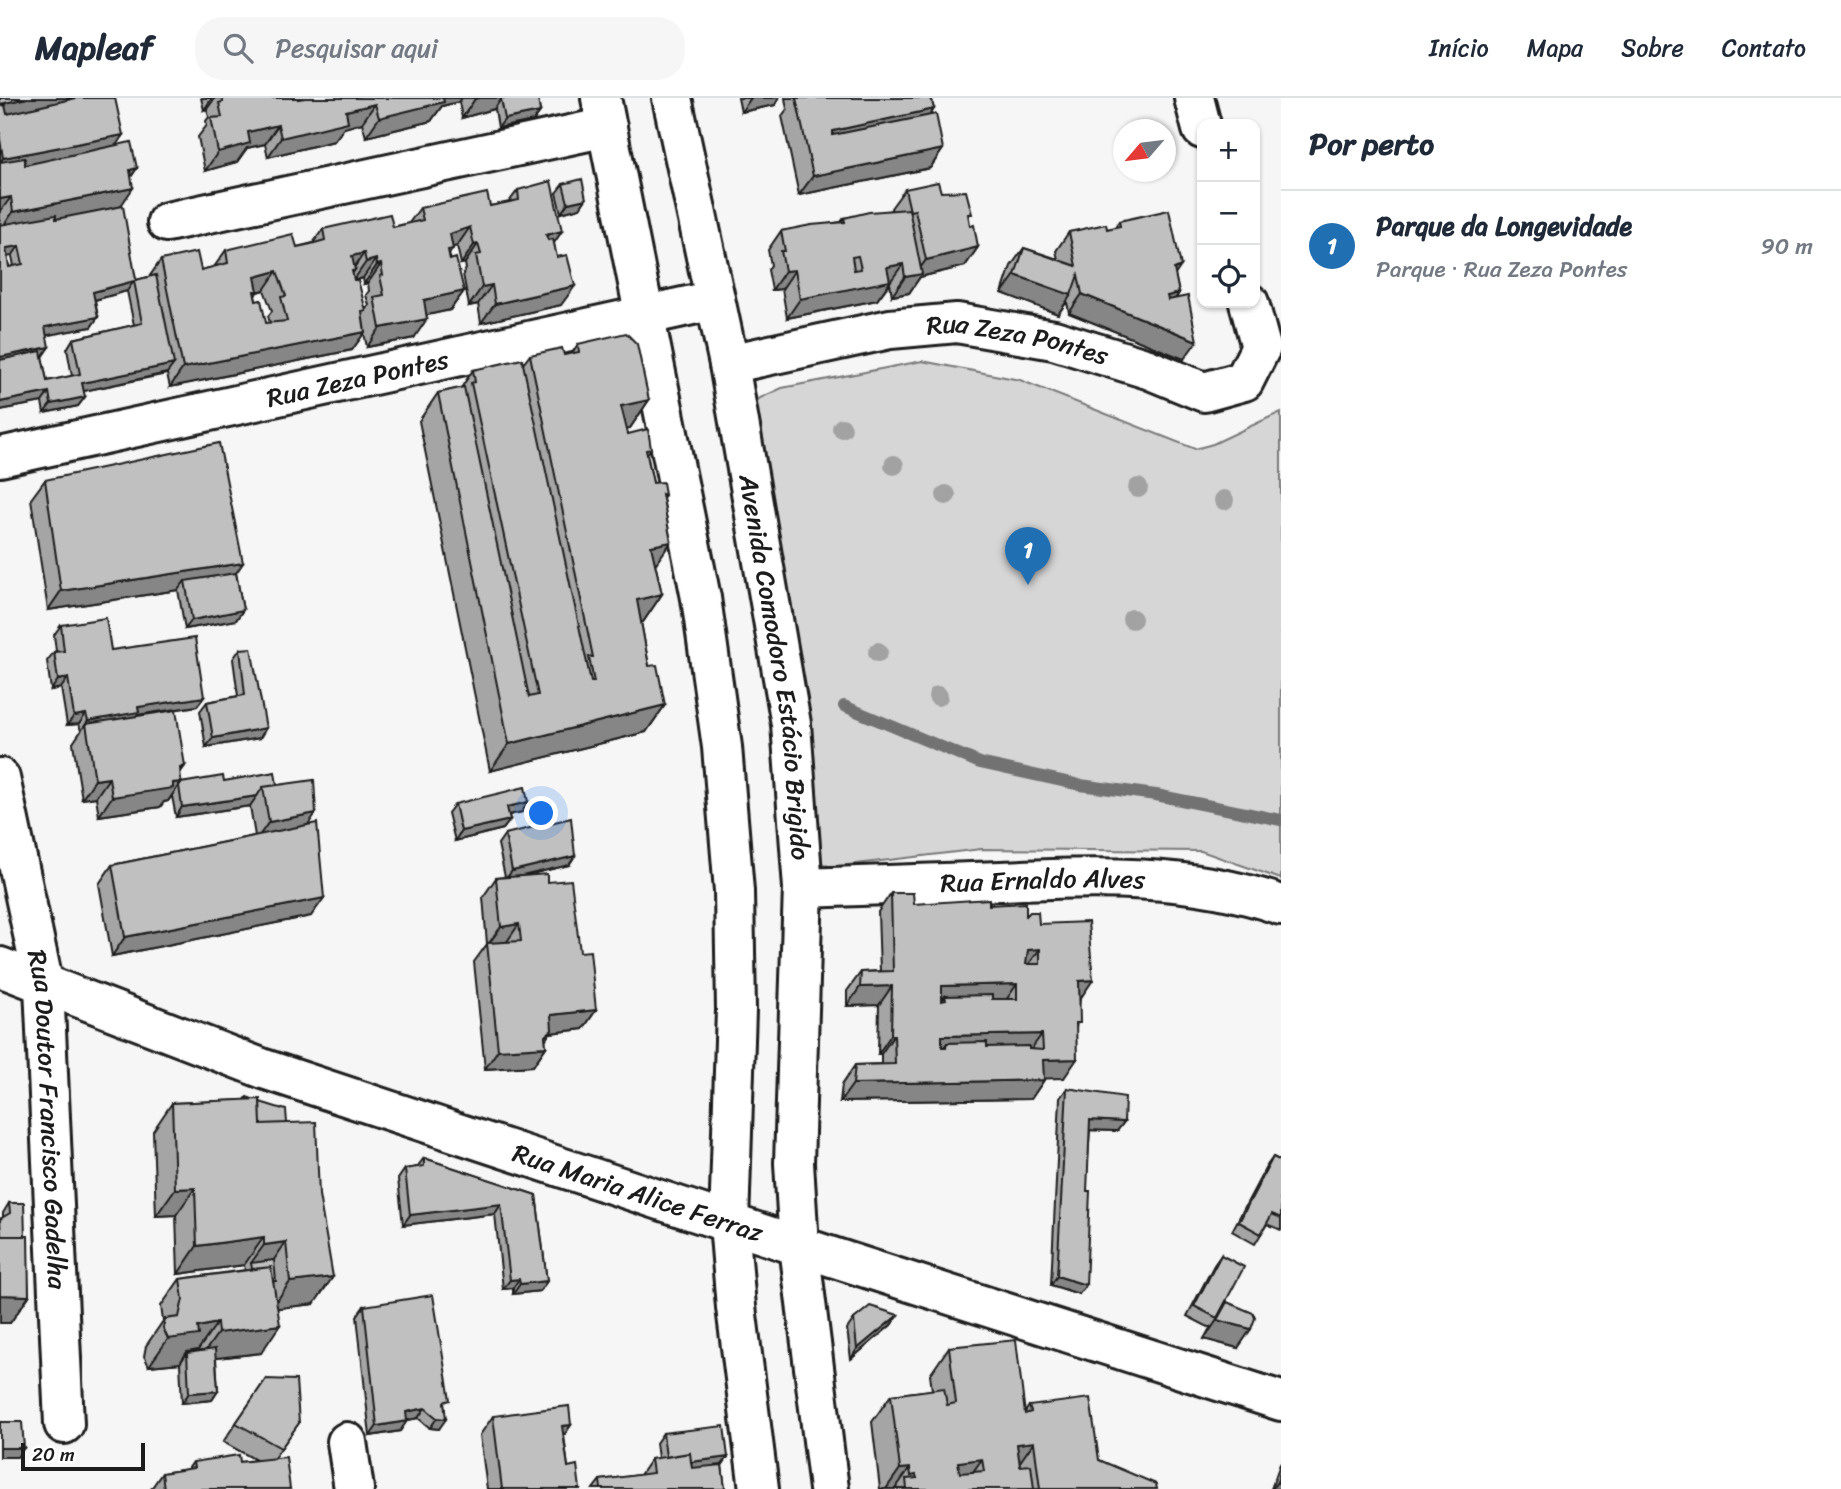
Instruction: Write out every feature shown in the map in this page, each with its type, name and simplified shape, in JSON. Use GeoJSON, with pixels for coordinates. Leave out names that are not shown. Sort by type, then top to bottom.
{"type":"FeatureCollection","features":[{"type":"Feature","properties":{"kind":"street","name":"Avenida Comodoro Estácio Brigido"},"geometry":{"type":"LineString","coordinates":[[672,98],[729,364],[791,724],[803,888],[794,1163],[799,1246],[829,1489]]}},
{"type":"Feature","properties":{"kind":"street"},"geometry":{"type":"LineString","coordinates":[[1194,98],[1199,119]]}},
{"type":"Feature","properties":{"kind":"street"},"geometry":{"type":"LineString","coordinates":[[167,222],[604,113],[701,598],[722,747],[734,891],[735,970],[729,1223],[736,1307],[759,1489]]}},
{"type":"Feature","properties":{"kind":"street","name":"Rua Zeza Pontes"},"geometry":{"type":"LineString","coordinates":[[0,457],[715,300]]}},
{"type":"Feature","properties":{"kind":"street"},"geometry":{"type":"LineString","coordinates":[[1251,308],[1271,348]]}},
{"type":"Feature","properties":{"kind":"street","name":"Rua Zeza Pontes"},"geometry":{"type":"LineString","coordinates":[[729,364],[890,329],[957,323],[1054,340],[1148,369],[1204,391],[1244,381],[1271,348]]}},
{"type":"Feature","properties":{"kind":"street"},"geometry":{"type":"LineString","coordinates":[[499,347],[508,387]]}},
{"type":"Feature","properties":{"kind":"street"},"geometry":{"type":"LineString","coordinates":[[438,361],[447,402]]}},
{"type":"Feature","properties":{"kind":"street","name":"Rua Doutor Francisco Gadelha"},"geometry":{"type":"LineString","coordinates":[[0,778],[44,986],[64,1424]]}},
{"type":"Feature","properties":{"kind":"street","name":"Rua Ernaldo Alves"},"geometry":{"type":"LineString","coordinates":[[803,888],[1100,877],[1162,880],[1216,888],[1281,905]]}},
{"type":"Feature","properties":{"kind":"street","name":"Rua Maria Alice Ferraz"},"geometry":{"type":"LineString","coordinates":[[0,967],[264,1069],[799,1246],[1281,1401]]}},
{"type":"Feature","properties":{"kind":"street"},"geometry":{"type":"LineString","coordinates":[[347,1442],[355,1489]]}},
{"type":"Feature","properties":{"kind":"shaded area"},"geometry":{"type":"Polygon","coordinates":[[[922,361],[1020,380],[1195,449],[1213,444],[1281,412],[1281,879],[1201,851],[981,849],[831,867],[818,862],[744,413],[760,398],[782,388],[922,361]]]}},
{"type":"Feature","properties":{"kind":"building"},"geometry":{"type":"Polygon","coordinates":[[[0,98],[27,98],[0,104],[0,98]]]}},
{"type":"Feature","properties":{"kind":"building"},"geometry":{"type":"Polygon","coordinates":[[[76,98],[115,98],[123,135],[3,158],[0,106],[5,105],[7,114],[76,98]]]}},
{"type":"Feature","properties":{"kind":"building"},"geometry":{"type":"Polygon","coordinates":[[[222,98],[443,98],[444,102],[379,118],[375,104],[346,111],[348,122],[281,138],[278,125],[248,132],[250,143],[218,152],[211,118],[222,117],[219,103],[223,102],[222,98]]]}},
{"type":"Feature","properties":{"kind":"building"},"geometry":{"type":"Polygon","coordinates":[[[502,98],[538,98],[540,112],[505,119],[502,98]]]}},
{"type":"Feature","properties":{"kind":"building"},"geometry":{"type":"Polygon","coordinates":[[[796,98],[931,98],[934,109],[833,131],[833,135],[936,114],[943,149],[813,176],[796,98]]]}},
{"type":"Feature","properties":{"kind":"building"},"geometry":{"type":"Polygon","coordinates":[[[131,142],[137,168],[130,170],[133,188],[13,212],[11,197],[0,199],[0,162],[25,158],[25,165],[131,142]]]}},
{"type":"Feature","properties":{"kind":"building"},"geometry":{"type":"Polygon","coordinates":[[[582,179],[586,199],[568,203],[563,184],[582,179]]]}},
{"type":"Feature","properties":{"kind":"building"},"geometry":{"type":"Polygon","coordinates":[[[551,181],[562,231],[546,235],[548,240],[553,239],[557,257],[567,255],[575,286],[495,304],[492,285],[482,287],[476,255],[481,254],[478,244],[474,245],[470,227],[450,234],[453,249],[448,250],[450,260],[456,258],[464,291],[424,300],[427,319],[380,328],[374,297],[384,295],[380,276],[383,275],[381,264],[377,265],[376,259],[366,262],[364,253],[352,256],[355,270],[352,271],[354,280],[358,280],[366,311],[362,312],[365,332],[183,368],[161,260],[197,252],[201,270],[228,263],[226,250],[293,234],[297,247],[325,240],[323,229],[390,214],[393,227],[423,220],[420,208],[487,193],[490,206],[519,200],[518,190],[551,181]],[[277,271],[255,277],[258,291],[254,291],[256,301],[261,300],[266,323],[287,321],[281,297],[286,296],[277,271]]]}},
{"type":"Feature","properties":{"kind":"building"},"geometry":{"type":"Polygon","coordinates":[[[938,182],[941,192],[966,191],[972,214],[968,214],[970,226],[974,225],[978,247],[926,260],[915,210],[910,211],[905,189],[938,182]]]}},
{"type":"Feature","properties":{"kind":"building"},"geometry":{"type":"Polygon","coordinates":[[[123,206],[136,280],[156,275],[174,364],[82,383],[85,397],[51,404],[49,392],[0,402],[0,360],[41,351],[47,381],[80,374],[73,339],[142,323],[134,281],[93,292],[98,317],[45,327],[49,347],[0,357],[0,225],[56,215],[56,219],[123,206]],[[19,246],[6,248],[9,267],[23,264],[19,246]]]}},
{"type":"Feature","properties":{"kind":"building"},"geometry":{"type":"Polygon","coordinates":[[[909,209],[922,274],[905,277],[903,264],[887,267],[890,281],[800,299],[795,270],[785,271],[781,231],[845,222],[844,218],[869,212],[909,209]],[[858,256],[852,257],[854,270],[861,269],[858,256]]]}},
{"type":"Feature","properties":{"kind":"building"},"geometry":{"type":"Polygon","coordinates":[[[1169,210],[1181,266],[1174,269],[1179,293],[1167,296],[1168,300],[1188,296],[1197,341],[1082,294],[1078,275],[1071,295],[1015,275],[1024,248],[1076,266],[1069,232],[1106,224],[1107,229],[1120,226],[1119,221],[1169,210]]]}},
{"type":"Feature","properties":{"kind":"building"},"geometry":{"type":"Polygon","coordinates":[[[626,333],[637,344],[649,400],[621,406],[628,434],[648,429],[651,449],[646,450],[653,483],[663,482],[665,495],[662,494],[671,542],[651,546],[662,594],[637,600],[649,666],[657,665],[665,705],[509,744],[438,393],[464,387],[529,697],[538,695],[471,383],[475,382],[473,370],[522,359],[591,682],[594,682],[589,657],[593,657],[530,355],[562,348],[564,355],[579,352],[578,344],[626,333]]]}},
{"type":"Feature","properties":{"kind":"building"},"geometry":{"type":"Polygon","coordinates":[[[219,443],[243,563],[61,591],[45,480],[219,443]]]}},
{"type":"Feature","properties":{"kind":"building"},"geometry":{"type":"Polygon","coordinates":[[[236,573],[243,610],[192,620],[185,581],[236,573]]]}},
{"type":"Feature","properties":{"kind":"building"},"geometry":{"type":"Polygon","coordinates":[[[106,618],[111,650],[195,638],[204,697],[138,707],[139,712],[88,721],[86,714],[74,716],[68,678],[58,680],[54,652],[64,651],[61,625],[106,618]]]}},
{"type":"Feature","properties":{"kind":"building"},"geometry":{"type":"Polygon","coordinates":[[[251,648],[266,728],[213,738],[207,702],[245,695],[240,649],[251,648]]]}},
{"type":"Feature","properties":{"kind":"building"},"geometry":{"type":"Polygon","coordinates":[[[176,710],[185,766],[180,768],[181,782],[173,783],[173,788],[112,797],[109,778],[95,780],[86,724],[176,710]]]}},
{"type":"Feature","properties":{"kind":"building"},"geometry":{"type":"Polygon","coordinates":[[[275,772],[277,785],[263,787],[257,796],[182,807],[179,786],[181,783],[223,776],[224,781],[275,772]]]}},
{"type":"Feature","properties":{"kind":"building"},"geometry":{"type":"Polygon","coordinates":[[[314,780],[316,813],[269,822],[263,787],[314,780]]]}},
{"type":"Feature","properties":{"kind":"building"},"geometry":{"type":"Polygon","coordinates":[[[525,787],[528,802],[507,807],[510,820],[461,831],[455,804],[525,787]]]}},
{"type":"Feature","properties":{"kind":"building"},"geometry":{"type":"Polygon","coordinates":[[[571,818],[575,856],[512,871],[505,834],[571,818]]]}},
{"type":"Feature","properties":{"kind":"building"},"geometry":{"type":"Polygon","coordinates":[[[317,823],[324,898],[125,937],[112,865],[317,823]]]}},
{"type":"Feature","properties":{"kind":"building"},"geometry":{"type":"Polygon","coordinates":[[[547,874],[547,882],[571,880],[580,952],[590,951],[596,1010],[551,1015],[552,1030],[545,1036],[546,1047],[498,1050],[487,943],[521,941],[519,924],[501,927],[496,878],[547,874]]]}},
{"type":"Feature","properties":{"kind":"building"},"geometry":{"type":"Polygon","coordinates":[[[891,893],[913,893],[914,904],[989,899],[989,905],[1026,903],[1026,916],[1030,912],[1038,912],[1039,924],[1088,922],[1093,980],[1079,981],[1077,1059],[1043,1060],[1044,1080],[853,1084],[855,1065],[895,1064],[894,1035],[891,1035],[892,986],[860,987],[861,972],[893,971],[891,893]],[[1040,949],[1028,950],[1026,964],[1040,964],[1040,949]],[[1017,984],[942,986],[942,1001],[946,1000],[945,996],[992,995],[992,999],[1017,999],[1017,984]],[[1042,1034],[942,1036],[942,1047],[946,1047],[947,1043],[987,1042],[987,1047],[1029,1046],[1029,1049],[1043,1050],[1042,1034]]]}},
{"type":"Feature","properties":{"kind":"building"},"geometry":{"type":"Polygon","coordinates":[[[1067,1088],[1125,1097],[1124,1122],[1090,1120],[1086,1285],[1057,1276],[1067,1088]]]}},
{"type":"Feature","properties":{"kind":"building"},"geometry":{"type":"Polygon","coordinates":[[[260,1099],[261,1124],[316,1122],[319,1195],[333,1277],[290,1282],[286,1242],[264,1245],[264,1237],[197,1246],[195,1188],[175,1189],[172,1103],[260,1099]]]}},
{"type":"Feature","properties":{"kind":"building"},"geometry":{"type":"Polygon","coordinates":[[[260,1102],[286,1110],[287,1123],[261,1124],[260,1102]]]}},
{"type":"Feature","properties":{"kind":"building"},"geometry":{"type":"Polygon","coordinates":[[[1273,1157],[1281,1161],[1281,1218],[1272,1214],[1261,1234],[1239,1222],[1273,1157]]]}},
{"type":"Feature","properties":{"kind":"building"},"geometry":{"type":"Polygon","coordinates":[[[424,1158],[536,1195],[547,1281],[520,1284],[519,1279],[510,1280],[501,1204],[410,1215],[405,1169],[424,1166],[424,1158]]]}},
{"type":"Feature","properties":{"kind":"building"},"geometry":{"type":"Polygon","coordinates":[[[9,1203],[24,1203],[25,1236],[1,1236],[0,1219],[10,1213],[9,1203]]]}},
{"type":"Feature","properties":{"kind":"building"},"geometry":{"type":"Polygon","coordinates":[[[0,1236],[28,1236],[29,1296],[0,1295],[0,1236]]]}},
{"type":"Feature","properties":{"kind":"building"},"geometry":{"type":"Polygon","coordinates":[[[1221,1255],[1244,1267],[1217,1318],[1194,1306],[1221,1255]]]}},
{"type":"Feature","properties":{"kind":"building"},"geometry":{"type":"Polygon","coordinates":[[[274,1260],[276,1281],[273,1281],[271,1267],[252,1269],[251,1263],[274,1260]]]}},
{"type":"Feature","properties":{"kind":"building"},"geometry":{"type":"Polygon","coordinates":[[[271,1267],[280,1325],[218,1333],[217,1323],[198,1327],[199,1335],[168,1339],[163,1328],[165,1319],[179,1317],[183,1299],[180,1279],[271,1267]]]}},
{"type":"Feature","properties":{"kind":"building"},"geometry":{"type":"Polygon","coordinates":[[[433,1295],[450,1400],[444,1402],[446,1419],[437,1418],[425,1408],[406,1412],[407,1421],[377,1426],[364,1306],[433,1295]]]}},
{"type":"Feature","properties":{"kind":"building"},"geometry":{"type":"Polygon","coordinates":[[[1227,1302],[1253,1313],[1255,1318],[1251,1329],[1217,1320],[1227,1302]]]}},
{"type":"Feature","properties":{"kind":"building"},"geometry":{"type":"Polygon","coordinates":[[[870,1306],[898,1315],[857,1349],[854,1319],[870,1306]]]}},
{"type":"Feature","properties":{"kind":"building"},"geometry":{"type":"Polygon","coordinates":[[[1016,1340],[1025,1414],[1031,1412],[1029,1406],[1090,1398],[1099,1460],[1156,1484],[1157,1489],[1040,1489],[1034,1442],[1017,1444],[1020,1466],[1031,1465],[1034,1489],[907,1489],[906,1479],[917,1478],[916,1475],[911,1476],[910,1468],[900,1469],[891,1395],[944,1388],[947,1405],[956,1403],[949,1347],[1016,1340]],[[982,1459],[958,1462],[960,1473],[984,1471],[982,1459]]]}},
{"type":"Feature","properties":{"kind":"building"},"geometry":{"type":"Polygon","coordinates":[[[215,1349],[218,1391],[189,1393],[187,1353],[215,1349]]]}},
{"type":"Feature","properties":{"kind":"building"},"geometry":{"type":"Polygon","coordinates":[[[266,1379],[296,1380],[299,1423],[281,1448],[236,1423],[266,1379]]]}},
{"type":"Feature","properties":{"kind":"building"},"geometry":{"type":"Polygon","coordinates":[[[569,1406],[571,1425],[562,1426],[568,1467],[577,1465],[580,1489],[502,1489],[493,1416],[569,1406]]]}},
{"type":"Feature","properties":{"kind":"building"},"geometry":{"type":"Polygon","coordinates":[[[0,1422],[22,1422],[24,1448],[0,1448],[0,1422]]]}},
{"type":"Feature","properties":{"kind":"building"},"geometry":{"type":"Polygon","coordinates":[[[724,1426],[728,1457],[691,1462],[690,1453],[666,1457],[663,1433],[724,1426]]]}},
{"type":"Feature","properties":{"kind":"building"},"geometry":{"type":"Polygon","coordinates":[[[690,1453],[692,1468],[722,1465],[725,1489],[601,1489],[600,1480],[653,1473],[651,1459],[690,1453]]]}},
{"type":"Feature","properties":{"kind":"building"},"geometry":{"type":"Polygon","coordinates":[[[239,1455],[240,1462],[286,1457],[290,1489],[164,1489],[162,1473],[194,1468],[193,1462],[239,1455]]]}},
{"type":"Feature","properties":{"kind":"waterway"},"geometry":{"type":"LineString","coordinates":[[844,706],[980,763],[1080,785],[1156,795],[1281,820]]}},
{"type":"Feature","properties":{"kind":"place","name":"Parque da Longevidade"},"geometry":{"type":"Point","coordinates":[1028,585]}}]}
